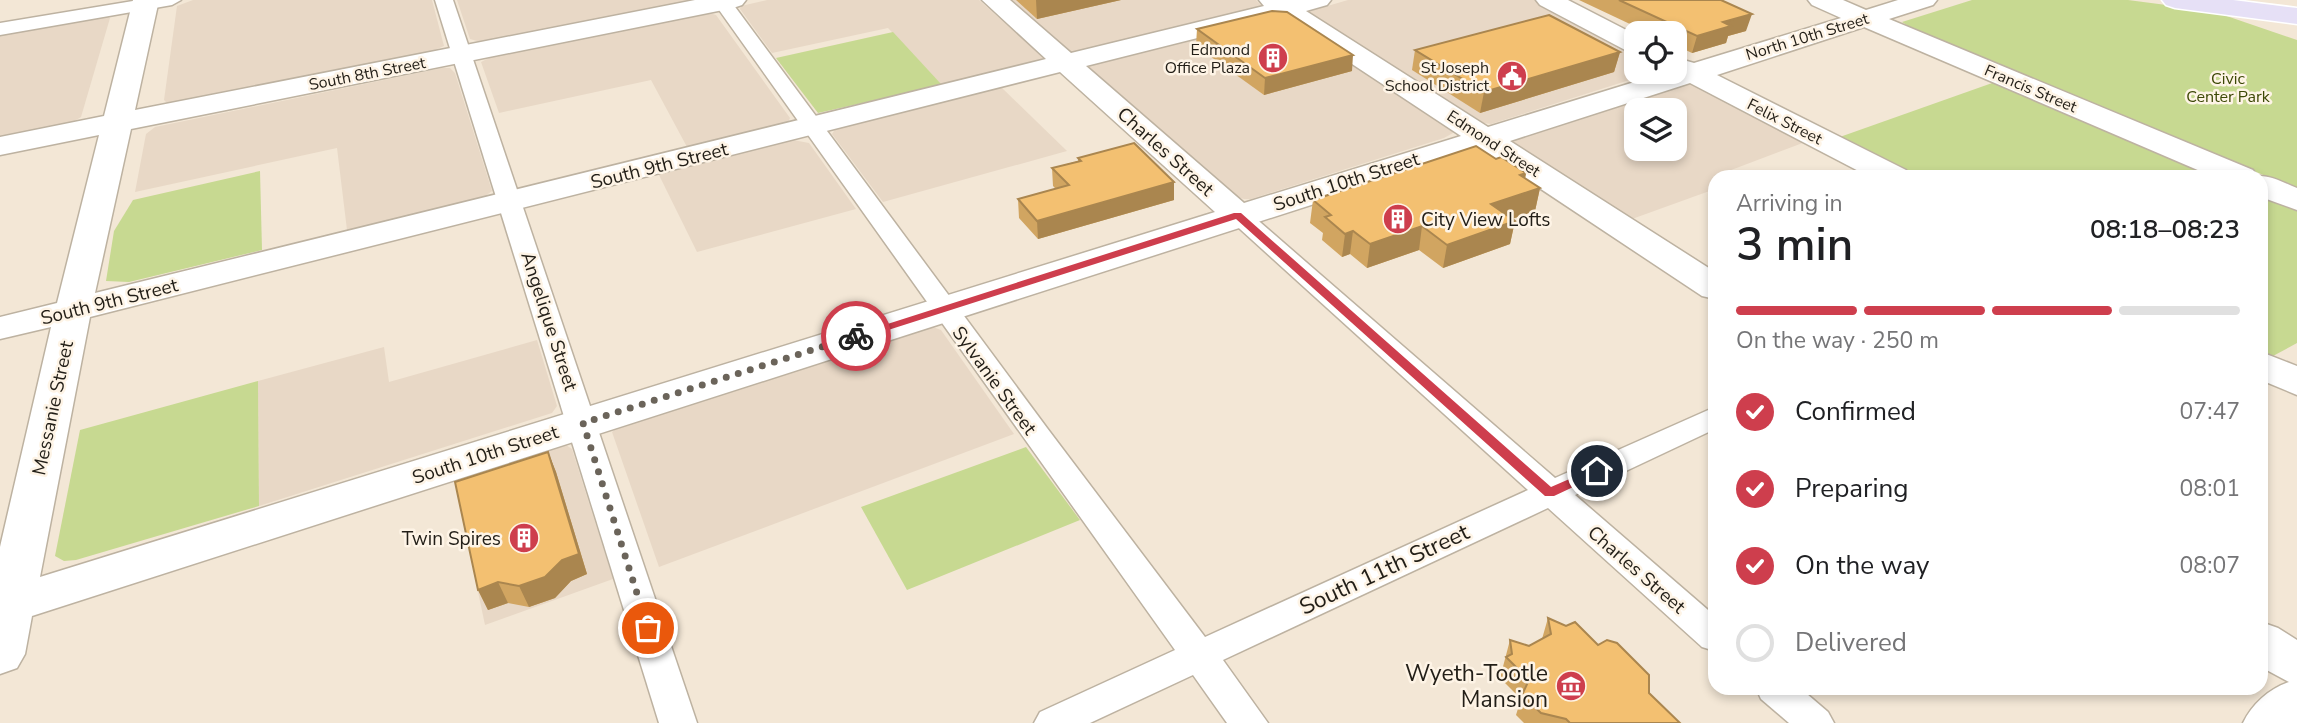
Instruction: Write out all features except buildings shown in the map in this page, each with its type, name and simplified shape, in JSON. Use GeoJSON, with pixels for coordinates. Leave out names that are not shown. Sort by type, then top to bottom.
{"type":"FeatureCollection","features":[{"type":"Feature","properties":{"kind":"main road","name":"Charles Street"},"geometry":{"type":"LineString","coordinates":[[995,0],[1238,215]]}},
{"type":"Feature","properties":{"kind":"main road","name":"South 9th Street"},"geometry":{"type":"LineString","coordinates":[[0,328],[1067,63],[1278,4],[1318,0]]}},
{"type":"Feature","properties":{"kind":"main road"},"geometry":{"type":"LineString","coordinates":[[1549,0],[1624,39]]}},
{"type":"Feature","properties":{"kind":"main road","name":"Francis Street"},"geometry":{"type":"LineString","coordinates":[[1821,0],[2225,170]]}},
{"type":"Feature","properties":{"kind":"main road","name":"North 10th Street"},"geometry":{"type":"LineString","coordinates":[[1687,67],[1924,0]]}},
{"type":"Feature","properties":{"kind":"main road"},"geometry":{"type":"LineString","coordinates":[[2175,0],[2297,16]]}},
{"type":"Feature","properties":{"kind":"main road","name":"South 8th Street"},"geometry":{"type":"LineString","coordinates":[[0,146],[725,1]]}},
{"type":"Feature","properties":{"kind":"main road","name":"Messanie Street"},"geometry":{"type":"LineString","coordinates":[[0,654],[5,606],[117,123],[154,2]]}},
{"type":"Feature","properties":{"kind":"main road","name":"Edmond Street"},"geometry":{"type":"LineString","coordinates":[[1278,4],[1708,283]]}},
{"type":"Feature","properties":{"kind":"main road","name":"Felix Street"},"geometry":{"type":"LineString","coordinates":[[1687,70],[1881,170]]}},
{"type":"Feature","properties":{"kind":"main road","name":"South 10th Street"},"geometry":{"type":"LineString","coordinates":[[5,606],[1485,137],[1637,84]]}},
{"type":"Feature","properties":{"kind":"main road"},"geometry":{"type":"LineString","coordinates":[[2268,188],[2297,200]]}},
{"type":"Feature","properties":{"kind":"main road"},"geometry":{"type":"LineString","coordinates":[[2268,368],[2297,383]]}},
{"type":"Feature","properties":{"kind":"main road"},"geometry":{"type":"LineString","coordinates":[[2268,646],[2297,665]]}},
{"type":"Feature","properties":{"kind":"main road"},"geometry":{"type":"LineString","coordinates":[[2269,723],[2297,701]]}},
{"type":"Feature","properties":{"kind":"street","name":"Angelique Street"},"geometry":{"type":"LineString","coordinates":[[444,0],[678,723]]}},
{"type":"Feature","properties":{"kind":"street","name":"Sylvanie Street"},"geometry":{"type":"LineString","coordinates":[[725,1],[943,309],[1249,723]]}},
{"type":"Feature","properties":{"kind":"street"},"geometry":{"type":"LineString","coordinates":[[0,29],[154,2]]}},
{"type":"Feature","properties":{"kind":"street","name":"Charles Street"},"geometry":{"type":"LineString","coordinates":[[1238,215],[1549,493],[1708,630]]}},
{"type":"Feature","properties":{"kind":"street","name":"South 11th Street"},"geometry":{"type":"LineString","coordinates":[[1053,723],[1708,420]]}},
{"type":"Feature","properties":{"kind":"street"},"geometry":{"type":"LineString","coordinates":[[1782,695],[1815,723]]}},
{"type":"Feature","properties":{"kind":"shaded area"},"geometry":{"type":"Polygon","coordinates":[[[193,0],[432,0],[444,46],[430,52],[167,103],[164,100],[177,6],[193,0]]]}},
{"type":"Feature","properties":{"kind":"shaded area"},"geometry":{"type":"Polygon","coordinates":[[[457,0],[692,0],[481,42],[470,39],[457,0]]]}},
{"type":"Feature","properties":{"kind":"shaded area"},"geometry":{"type":"Polygon","coordinates":[[[767,0],[979,0],[1043,57],[1042,60],[942,85],[888,28],[772,53],[740,9],[741,6],[767,0]]]}},
{"type":"Feature","properties":{"kind":"shaded area"},"geometry":{"type":"Polygon","coordinates":[[[1004,0],[1256,0],[1262,6],[1070,53],[1004,0]]]}},
{"type":"Feature","properties":{"kind":"shaded area"},"geometry":{"type":"Polygon","coordinates":[[[1348,0],[1537,0],[1624,46],[1624,82],[1491,124],[1484,123],[1307,12],[1348,0]]]}},
{"type":"Feature","properties":{"kind":"shaded area"},"geometry":{"type":"Polygon","coordinates":[[[706,12],[716,15],[790,118],[788,122],[687,147],[651,80],[499,113],[481,62],[493,56],[706,12]]]}},
{"type":"Feature","properties":{"kind":"shaded area"},"geometry":{"type":"Polygon","coordinates":[[[107,16],[110,18],[81,117],[73,122],[0,138],[0,33],[107,16]]]}},
{"type":"Feature","properties":{"kind":"shaded area"},"geometry":{"type":"Polygon","coordinates":[[[1284,19],[1453,129],[1453,133],[1251,199],[1244,199],[1234,196],[1088,71],[1087,67],[1093,64],[1269,20],[1284,19]]]}},
{"type":"Feature","properties":{"kind":"shaded area"},"geometry":{"type":"Polygon","coordinates":[[[450,68],[455,73],[492,191],[484,197],[347,230],[337,148],[135,192],[146,134],[155,127],[450,68]]]}},
{"type":"Feature","properties":{"kind":"shaded area"},"geometry":{"type":"Polygon","coordinates":[[[1687,83],[1696,83],[1808,141],[1731,170],[1708,170],[1708,192],[1632,219],[1515,146],[1514,141],[1518,137],[1624,103],[1624,161],[1687,161],[1687,98],[1640,98],[1687,83]]]}},
{"type":"Feature","properties":{"kind":"shaded area"},"geometry":{"type":"Polygon","coordinates":[[[1000,86],[1067,151],[883,202],[832,134],[836,128],[1000,86]]]}},
{"type":"Feature","properties":{"kind":"shaded area"},"geometry":{"type":"Polygon","coordinates":[[[793,140],[809,143],[856,209],[697,252],[658,173],[793,140]]]}},
{"type":"Feature","properties":{"kind":"shaded area"},"geometry":{"type":"Polygon","coordinates":[[[933,327],[941,330],[1014,434],[659,567],[612,432],[619,426],[933,327]]]}},
{"type":"Feature","properties":{"kind":"shaded area"},"geometry":{"type":"Polygon","coordinates":[[[537,340],[557,406],[552,413],[259,506],[258,381],[384,347],[389,382],[537,340]]]}},
{"type":"Feature","properties":{"kind":"shaded area"},"geometry":{"type":"Polygon","coordinates":[[[557,445],[566,445],[572,449],[613,579],[485,625],[454,478],[557,445]]]}},
{"type":"Feature","properties":{"kind":"green space","name":"Civic Center Park"},"geometry":{"type":"Polygon","coordinates":[[[1972,0],[2128,0],[2212,11],[2297,40],[2297,189],[2268,177],[2268,170],[2251,170],[1913,29],[1902,22],[1972,0]]]}},
{"type":"Feature","properties":{"kind":"green space"},"geometry":{"type":"Polygon","coordinates":[[[893,32],[942,85],[818,113],[776,58],[893,32]]]}},
{"type":"Feature","properties":{"kind":"green space","name":"Civic Center Park"},"geometry":{"type":"Polygon","coordinates":[[[1995,82],[2202,170],[1900,170],[1837,138],[1995,82]]]}},
{"type":"Feature","properties":{"kind":"green space"},"geometry":{"type":"Polygon","coordinates":[[[260,171],[262,250],[129,282],[106,281],[114,231],[133,200],[260,171]]]}},
{"type":"Feature","properties":{"kind":"green space"},"geometry":{"type":"Polygon","coordinates":[[[2268,198],[2297,210],[2297,343],[2273,356],[2268,354],[2268,198]]]}},
{"type":"Feature","properties":{"kind":"green space"},"geometry":{"type":"Polygon","coordinates":[[[258,381],[259,506],[76,560],[64,561],[55,556],[80,430],[258,381]]]}},
{"type":"Feature","properties":{"kind":"green space"},"geometry":{"type":"Polygon","coordinates":[[[1026,447],[1080,520],[907,590],[861,507],[1026,447]]]}},
{"type":"Feature","properties":{"kind":"way so far"},"geometry":{"type":"LineString","coordinates":[[648,628],[583,423],[856,336]]}},
{"type":"Feature","properties":{"kind":"place","name":"Edmond Office Plaza"},"geometry":{"type":"Point","coordinates":[1273,58]}},
{"type":"Feature","properties":{"kind":"place","name":"St Joseph School District"},"geometry":{"type":"Point","coordinates":[1512,76]}},
{"type":"Feature","properties":{"kind":"place","name":"City View Lofts"},"geometry":{"type":"Point","coordinates":[1398,219]}},
{"type":"Feature","properties":{"kind":"place","name":"Twin Spires"},"geometry":{"type":"Point","coordinates":[524,538]}},
{"type":"Feature","properties":{"kind":"place","name":"Wyeth-Tootle Mansion"},"geometry":{"type":"Point","coordinates":[1571,686]}},
{"type":"Feature","properties":{"kind":"route"},"geometry":{"type":"LineString","coordinates":[[856,336],[1238,215],[1549,493],[1597,471]]}}]}
